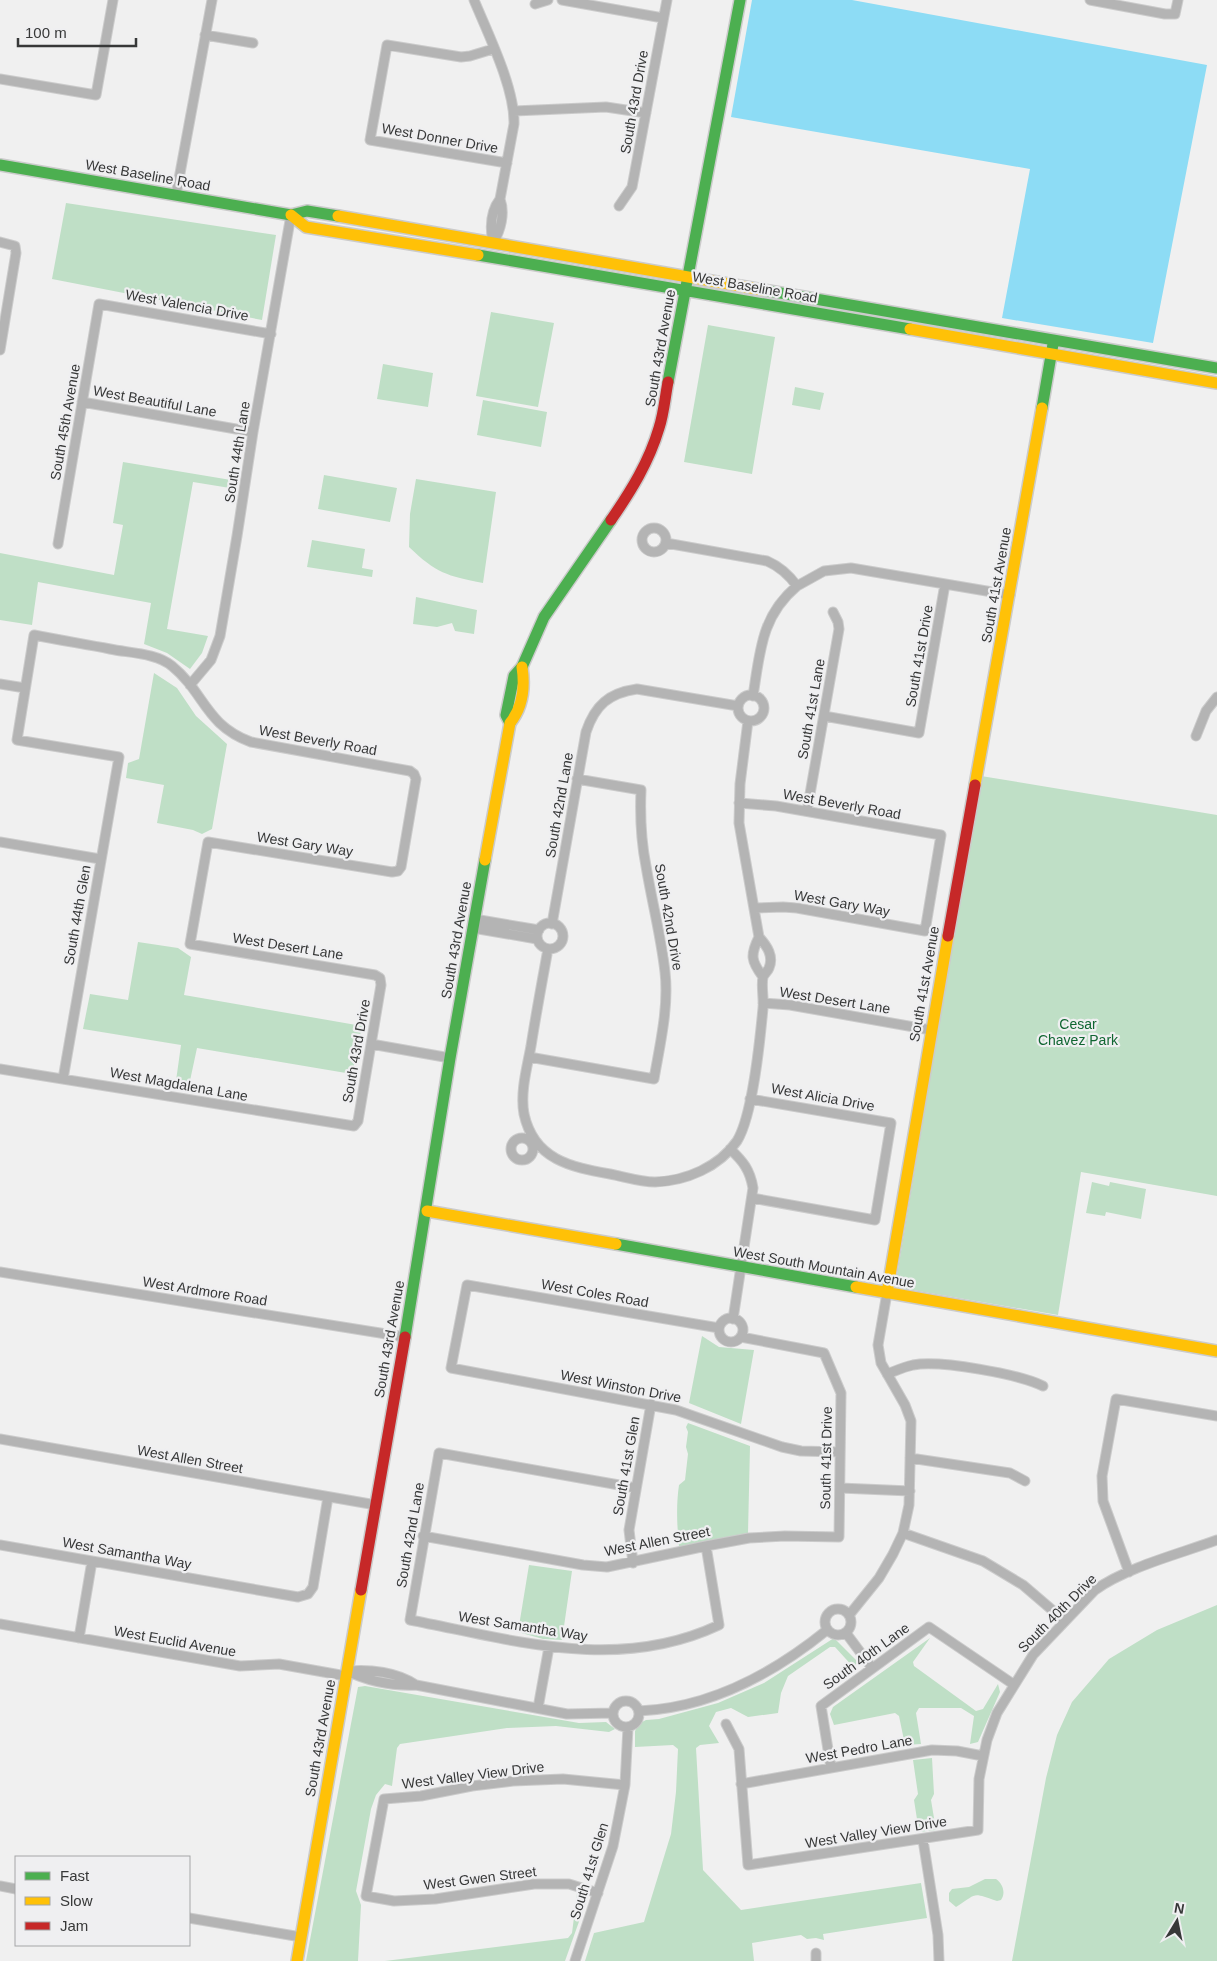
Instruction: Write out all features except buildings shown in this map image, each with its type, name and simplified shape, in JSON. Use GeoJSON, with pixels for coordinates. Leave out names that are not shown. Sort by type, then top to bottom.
{"type":"FeatureCollection","features":[{"type":"Feature","properties":{"kind":"street"},"geometry":{"type":"LineString","coordinates":[[0,79],[96,95],[113,0]]}},
{"type":"Feature","properties":{"kind":"street"},"geometry":{"type":"LineString","coordinates":[[176,195],[212,0]]}},
{"type":"Feature","properties":{"kind":"street"},"geometry":{"type":"LineString","coordinates":[[474,0],[510,90],[514,111],[500,199],[494,207],[490,232],[493,243]]}},
{"type":"Feature","properties":{"kind":"street"},"geometry":{"type":"LineString","coordinates":[[535,4],[548,0]]}},
{"type":"Feature","properties":{"kind":"street"},"geometry":{"type":"LineString","coordinates":[[562,0],[663,18]]}},
{"type":"Feature","properties":{"kind":"street","name":"South 43rd Drive"},"geometry":{"type":"LineString","coordinates":[[619,206],[632,186],[667,0]]}},
{"type":"Feature","properties":{"kind":"street","name":"South 43rd Avenue"},"geometry":{"type":"LineString","coordinates":[[296,1961],[405,1337],[450,1058],[510,722],[506,716],[514,676],[522,667],[544,617],[633,489],[651,452],[665,405],[686,282],[740,0]]}},
{"type":"Feature","properties":{"kind":"street"},"geometry":{"type":"LineString","coordinates":[[1090,0],[1165,14],[1176,14],[1178,0]]}},
{"type":"Feature","properties":{"kind":"street"},"geometry":{"type":"LineString","coordinates":[[205,35],[253,43]]}},
{"type":"Feature","properties":{"kind":"street","name":"West Donner Drive"},"geometry":{"type":"LineString","coordinates":[[493,49],[470,56],[460,56],[387,45],[370,140],[507,163]]}},
{"type":"Feature","properties":{"kind":"street"},"geometry":{"type":"LineString","coordinates":[[514,111],[606,107],[646,113]]}},
{"type":"Feature","properties":{"kind":"street","name":"West Baseline Road"},"geometry":{"type":"LineString","coordinates":[[0,165],[291,215],[307,211],[493,243],[1052,353],[1217,383]]}},
{"type":"Feature","properties":{"kind":"street","name":"West Baseline Road"},"geometry":{"type":"LineString","coordinates":[[291,215],[306,227],[686,282],[1054,340],[1217,368]]}},
{"type":"Feature","properties":{"kind":"street","name":"South 44th Lane"},"geometry":{"type":"LineString","coordinates":[[190,685],[212,660],[217,648],[291,215]]}},
{"type":"Feature","properties":{"kind":"street"},"geometry":{"type":"LineString","coordinates":[[0,242],[15,246],[16,253],[3,314],[0,350]]}},
{"type":"Feature","properties":{"kind":"street","name":"West Valencia Drive"},"geometry":{"type":"LineString","coordinates":[[99,304],[271,334]]}},
{"type":"Feature","properties":{"kind":"street","name":"South 45th Avenue"},"geometry":{"type":"LineString","coordinates":[[58,544],[99,304]]}},
{"type":"Feature","properties":{"kind":"street","name":"South 41st Avenue"},"geometry":{"type":"LineString","coordinates":[[850,1614],[879,1578],[903,1534],[910,1491],[911,1421],[905,1405],[881,1363],[878,1345],[977,767],[1010,595],[1054,340]]}},
{"type":"Feature","properties":{"kind":"street","name":"West Beautiful Lane"},"geometry":{"type":"LineString","coordinates":[[82,402],[253,432]]}},
{"type":"Feature","properties":{"kind":"street"},"geometry":{"type":"LineString","coordinates":[[666,544],[768,561],[788,574],[797,586]]}},
{"type":"Feature","properties":{"kind":"street"},"geometry":{"type":"LineString","coordinates":[[753,696],[765,630],[777,606],[797,586],[824,571],[851,568],[1010,595]]}},
{"type":"Feature","properties":{"kind":"street","name":"South 41st Drive"},"geometry":{"type":"LineString","coordinates":[[824,716],[919,733],[945,584]]}},
{"type":"Feature","properties":{"kind":"street","name":"South 41st Lane"},"geometry":{"type":"LineString","coordinates":[[808,811],[838,629],[838,622],[834,612]]}},
{"type":"Feature","properties":{"kind":"street","name":"West Beverly Road"},"geometry":{"type":"LineString","coordinates":[[25,688],[34,635],[160,660],[172,665],[190,685],[208,712],[219,724],[244,740],[410,771],[416,779],[401,867],[398,871]]}},
{"type":"Feature","properties":{"kind":"street"},"geometry":{"type":"LineString","coordinates":[[0,684],[25,688]]}},
{"type":"Feature","properties":{"kind":"street","name":"South 44th Glen"},"geometry":{"type":"LineString","coordinates":[[25,688],[16,740],[119,757],[63,1079]]}},
{"type":"Feature","properties":{"kind":"street","name":"South 42nd Lane"},"geometry":{"type":"LineString","coordinates":[[552,924],[577,779],[590,718],[608,698],[623,691],[637,689],[738,706]]}},
{"type":"Feature","properties":{"kind":"street"},"geometry":{"type":"LineString","coordinates":[[753,696],[761,700],[764,708],[763,713],[757,720],[748,721],[739,714],[738,706],[742,699],[753,696]]}},
{"type":"Feature","properties":{"kind":"street"},"geometry":{"type":"LineString","coordinates":[[1196,736],[1206,711],[1217,697]]}},
{"type":"Feature","properties":{"kind":"street"},"geometry":{"type":"LineString","coordinates":[[748,721],[741,768],[739,803],[742,844],[754,908],[760,937],[766,945],[771,961],[769,969],[763,977]]}},
{"type":"Feature","properties":{"kind":"street","name":"South 42nd Drive"},"geometry":{"type":"LineString","coordinates":[[529,1057],[654,1079],[664,1017],[665,974],[659,930],[645,864],[641,820],[641,790],[577,779]]}},
{"type":"Feature","properties":{"kind":"street","name":"West Beverly Road"},"geometry":{"type":"LineString","coordinates":[[739,803],[770,805],[808,811],[941,835],[925,931]]}},
{"type":"Feature","properties":{"kind":"street"},"geometry":{"type":"LineString","coordinates":[[0,842],[100,859]]}},
{"type":"Feature","properties":{"kind":"street","name":"West Gary Way"},"geometry":{"type":"LineString","coordinates":[[190,944],[208,842],[392,872],[398,871]]}},
{"type":"Feature","properties":{"kind":"street","name":"West Gary Way"},"geometry":{"type":"LineString","coordinates":[[754,908],[798,908],[925,931]]}},
{"type":"Feature","properties":{"kind":"street"},"geometry":{"type":"LineString","coordinates":[[474,923],[538,935]]}},
{"type":"Feature","properties":{"kind":"street"},"geometry":{"type":"LineString","coordinates":[[552,924],[561,930],[562,940],[558,947],[548,949],[541,946],[538,935],[545,925],[552,924]]}},
{"type":"Feature","properties":{"kind":"street"},"geometry":{"type":"LineString","coordinates":[[548,949],[523,1103],[534,1142],[567,1165],[653,1182],[676,1180],[696,1173],[717,1162],[737,1140],[746,1120],[763,1003],[763,977],[753,961],[753,952],[760,937]]}},
{"type":"Feature","properties":{"kind":"street","name":"West Desert Lane"},"geometry":{"type":"LineString","coordinates":[[190,944],[375,975],[380,978]]}},
{"type":"Feature","properties":{"kind":"street","name":"South 43rd Drive"},"geometry":{"type":"LineString","coordinates":[[354,1126],[358,1122],[381,985],[380,978]]}},
{"type":"Feature","properties":{"kind":"street","name":"West Desert Lane"},"geometry":{"type":"LineString","coordinates":[[763,1003],[790,1005],[931,1030]]}},
{"type":"Feature","properties":{"kind":"street"},"geometry":{"type":"LineString","coordinates":[[371,1044],[450,1058]]}},
{"type":"Feature","properties":{"kind":"street","name":"West Magdalena Lane"},"geometry":{"type":"LineString","coordinates":[[0,1069],[354,1126]]}},
{"type":"Feature","properties":{"kind":"street","name":"West Alicia Drive"},"geometry":{"type":"LineString","coordinates":[[750,1099],[891,1123],[875,1220],[752,1198]]}},
{"type":"Feature","properties":{"kind":"street"},"geometry":{"type":"LineString","coordinates":[[730,1149],[741,1159],[748,1170],[753,1188],[733,1318]]}},
{"type":"Feature","properties":{"kind":"street","name":"West South Mountain Avenue"},"geometry":{"type":"LineString","coordinates":[[426,1211],[1217,1351]]}},
{"type":"Feature","properties":{"kind":"street","name":"West Ardmore Road"},"geometry":{"type":"LineString","coordinates":[[0,1272],[405,1337]]}},
{"type":"Feature","properties":{"kind":"street","name":"West Coles Road"},"geometry":{"type":"LineString","coordinates":[[451,1368],[466,1285],[719,1328]]}},
{"type":"Feature","properties":{"kind":"street"},"geometry":{"type":"LineString","coordinates":[[733,1318],[742,1325],[741,1337],[735,1342],[725,1341],[720,1336],[719,1328],[722,1322],[733,1318]]}},
{"type":"Feature","properties":{"kind":"street","name":"South 41st Drive"},"geometry":{"type":"LineString","coordinates":[[741,1337],[824,1353],[841,1393],[839,1537]]}},
{"type":"Feature","properties":{"kind":"street"},"geometry":{"type":"LineString","coordinates":[[887,1374],[913,1365],[946,1364],[1030,1379],[1043,1386]]}},
{"type":"Feature","properties":{"kind":"street","name":"West Winston Drive"},"geometry":{"type":"LineString","coordinates":[[451,1368],[651,1404],[676,1410],[782,1447],[801,1451],[840,1452]]}},
{"type":"Feature","properties":{"kind":"street"},"geometry":{"type":"LineString","coordinates":[[1129,1572],[1103,1501],[1102,1488],[1102,1476],[1116,1399],[1217,1416]]}},
{"type":"Feature","properties":{"kind":"street","name":"South 41st Glen"},"geometry":{"type":"LineString","coordinates":[[633,1563],[629,1530],[651,1404]]}},
{"type":"Feature","properties":{"kind":"street","name":"West Allen Street"},"geometry":{"type":"LineString","coordinates":[[0,1439],[376,1505]]}},
{"type":"Feature","properties":{"kind":"street","name":"South 42nd Lane"},"geometry":{"type":"LineString","coordinates":[[410,1620],[423,1536],[439,1454],[636,1488]]}},
{"type":"Feature","properties":{"kind":"street"},"geometry":{"type":"LineString","coordinates":[[910,1458],[1010,1473],[1025,1481]]}},
{"type":"Feature","properties":{"kind":"street"},"geometry":{"type":"LineString","coordinates":[[840,1488],[910,1491]]}},
{"type":"Feature","properties":{"kind":"street","name":"West Samantha Way"},"geometry":{"type":"LineString","coordinates":[[0,1545],[298,1597],[308,1594],[313,1587],[328,1497]]}},
{"type":"Feature","properties":{"kind":"street"},"geometry":{"type":"LineString","coordinates":[[903,1534],[983,1561],[1022,1585],[1066,1621]]}},
{"type":"Feature","properties":{"kind":"street","name":"West Allen Street"},"geometry":{"type":"LineString","coordinates":[[423,1536],[583,1565],[607,1567],[749,1538],[785,1536],[839,1537]]}},
{"type":"Feature","properties":{"kind":"street","name":"South 40th Drive"},"geometry":{"type":"LineString","coordinates":[[978,1830],[979,1779],[987,1740],[997,1713],[1013,1684],[1033,1655],[1096,1590],[1107,1582],[1217,1540]]}},
{"type":"Feature","properties":{"kind":"street","name":"West Samantha Way"},"geometry":{"type":"LineString","coordinates":[[410,1620],[549,1647],[582,1651],[607,1651],[656,1646],[700,1634],[719,1625],[706,1546]]}},
{"type":"Feature","properties":{"kind":"street"},"geometry":{"type":"LineString","coordinates":[[79,1638],[92,1561]]}},
{"type":"Feature","properties":{"kind":"street"},"geometry":{"type":"LineString","coordinates":[[839,1608],[850,1614],[851,1626],[846,1633],[838,1635],[828,1630],[825,1618],[830,1611],[839,1608]]}},
{"type":"Feature","properties":{"kind":"street","name":"West Euclid Avenue"},"geometry":{"type":"LineString","coordinates":[[0,1624],[240,1666],[279,1664],[347,1674],[364,1670],[405,1677],[416,1685],[567,1714],[613,1713],[616,1706],[623,1701],[632,1702],[639,1711],[690,1704],[730,1690],[771,1670],[828,1630]]}},
{"type":"Feature","properties":{"kind":"street","name":"South 40th Lane"},"geometry":{"type":"LineString","coordinates":[[832,1768],[821,1706],[929,1627],[1013,1684]]}},
{"type":"Feature","properties":{"kind":"street"},"geometry":{"type":"LineString","coordinates":[[846,1633],[872,1668]]}},
{"type":"Feature","properties":{"kind":"street"},"geometry":{"type":"LineString","coordinates":[[538,1708],[549,1647]]}},
{"type":"Feature","properties":{"kind":"street"},"geometry":{"type":"LineString","coordinates":[[613,1713],[617,1724],[628,1727],[638,1720],[639,1711]]}},
{"type":"Feature","properties":{"kind":"street"},"geometry":{"type":"LineString","coordinates":[[726,1724],[739,1748],[741,1784]]}},
{"type":"Feature","properties":{"kind":"street","name":"South 41st Glen"},"geometry":{"type":"LineString","coordinates":[[575,1961],[613,1846],[625,1785],[628,1727]]}},
{"type":"Feature","properties":{"kind":"street","name":"West Pedro Lane"},"geometry":{"type":"LineString","coordinates":[[741,1784],[932,1750],[957,1751],[983,1756]]}},
{"type":"Feature","properties":{"kind":"street","name":"West Valley View Drive"},"geometry":{"type":"LineString","coordinates":[[366,1896],[384,1799],[421,1796],[472,1786],[513,1781],[563,1779],[625,1785]]}},
{"type":"Feature","properties":{"kind":"street","name":"West Valley View Drive"},"geometry":{"type":"LineString","coordinates":[[741,1784],[748,1865],[924,1840],[978,1830]]}},
{"type":"Feature","properties":{"kind":"street"},"geometry":{"type":"LineString","coordinates":[[924,1840],[938,1936],[939,1961]]}},
{"type":"Feature","properties":{"kind":"street","name":"West Gwen Street"},"geometry":{"type":"LineString","coordinates":[[366,1896],[394,1901],[435,1899],[534,1884],[570,1884],[598,1892]]}},
{"type":"Feature","properties":{"kind":"street"},"geometry":{"type":"LineString","coordinates":[[0,1886],[15,1889]]}},
{"type":"Feature","properties":{"kind":"street"},"geometry":{"type":"LineString","coordinates":[[190,1918],[301,1937]]}},
{"type":"Feature","properties":{"kind":"green space"},"geometry":{"type":"Polygon","coordinates":[[[66,203],[276,235],[262,320],[52,279],[66,203]]]}},
{"type":"Feature","properties":{"kind":"green space"},"geometry":{"type":"Polygon","coordinates":[[[491,312],[554,323],[538,407],[476,396],[491,312]]]}},
{"type":"Feature","properties":{"kind":"green space"},"geometry":{"type":"Polygon","coordinates":[[[708,325],[775,337],[752,474],[684,462],[708,325]]]}},
{"type":"Feature","properties":{"kind":"green space"},"geometry":{"type":"Polygon","coordinates":[[[383,364],[433,373],[428,407],[377,399],[383,364]]]}},
{"type":"Feature","properties":{"kind":"green space"},"geometry":{"type":"Polygon","coordinates":[[[795,387],[824,393],[820,410],[792,405],[795,387]]]}},
{"type":"Feature","properties":{"kind":"green space"},"geometry":{"type":"Polygon","coordinates":[[[483,400],[547,412],[541,447],[477,435],[483,400]]]}},
{"type":"Feature","properties":{"kind":"green space"},"geometry":{"type":"Polygon","coordinates":[[[123,462],[231,480],[230,488],[193,482],[167,629],[208,636],[202,653],[190,669],[167,653],[144,644],[151,603],[38,582],[32,625],[0,620],[0,553],[114,575],[123,525],[113,523],[123,462]]]}},
{"type":"Feature","properties":{"kind":"green space"},"geometry":{"type":"Polygon","coordinates":[[[324,475],[397,488],[390,522],[318,509],[324,475]]]}},
{"type":"Feature","properties":{"kind":"green space"},"geometry":{"type":"Polygon","coordinates":[[[416,479],[496,492],[483,583],[443,572],[427,563],[409,547],[410,514],[416,479]]]}},
{"type":"Feature","properties":{"kind":"green space"},"geometry":{"type":"Polygon","coordinates":[[[312,540],[365,549],[362,568],[373,570],[372,577],[307,567],[312,540]]]}},
{"type":"Feature","properties":{"kind":"green space"},"geometry":{"type":"Polygon","coordinates":[[[416,597],[477,610],[474,634],[455,631],[452,623],[437,627],[413,624],[416,597]]]}},
{"type":"Feature","properties":{"kind":"green space"},"geometry":{"type":"Polygon","coordinates":[[[154,673],[177,688],[196,716],[227,744],[212,829],[202,834],[193,830],[157,823],[164,785],[126,778],[128,763],[139,759],[154,673]]]}},
{"type":"Feature","properties":{"kind":"green space","name":"Cesar Chavez Park"},"geometry":{"type":"Polygon","coordinates":[[[981,776],[1217,815],[1217,1196],[1081,1172],[1058,1315],[895,1287],[981,776]]]}},
{"type":"Feature","properties":{"kind":"green space"},"geometry":{"type":"Polygon","coordinates":[[[138,942],[178,948],[191,957],[184,995],[362,1026],[352,1074],[197,1048],[188,1090],[175,1088],[181,1045],[83,1029],[90,994],[128,1000],[138,942]]]}},
{"type":"Feature","properties":{"kind":"green space"},"geometry":{"type":"Polygon","coordinates":[[[1092,1182],[1109,1186],[1110,1182],[1146,1189],[1141,1219],[1106,1212],[1105,1216],[1086,1213],[1092,1182]]]}},
{"type":"Feature","properties":{"kind":"green space"},"geometry":{"type":"Polygon","coordinates":[[[702,1336],[719,1347],[754,1350],[741,1424],[689,1403],[702,1336]]]}},
{"type":"Feature","properties":{"kind":"green space"},"geometry":{"type":"Polygon","coordinates":[[[688,1423],[750,1446],[748,1533],[679,1547],[677,1500],[679,1485],[685,1480],[688,1454],[686,1447],[688,1432],[686,1427],[688,1423]]]}},
{"type":"Feature","properties":{"kind":"green space"},"geometry":{"type":"Polygon","coordinates":[[[529,1565],[572,1571],[562,1640],[543,1639],[518,1632],[529,1565]]]}},
{"type":"Feature","properties":{"kind":"green space"},"geometry":{"type":"Polygon","coordinates":[[[1217,1605],[1217,1961],[1012,1961],[1046,1778],[1057,1735],[1072,1702],[1109,1659],[1157,1630],[1217,1605]]]}},
{"type":"Feature","properties":{"kind":"green space"},"geometry":{"type":"Polygon","coordinates":[[[834,1638],[857,1661],[855,1669],[835,1647],[830,1647],[788,1676],[781,1693],[778,1713],[748,1717],[731,1708],[716,1712],[709,1726],[719,1743],[700,1745],[696,1748],[703,1870],[741,1910],[921,1883],[927,1918],[823,1934],[824,1940],[816,1938],[807,1939],[801,1935],[752,1943],[754,1961],[585,1961],[594,1933],[644,1922],[671,1834],[676,1792],[678,1749],[673,1745],[635,1747],[635,1731],[640,1723],[718,1703],[764,1683],[834,1638]]]}},
{"type":"Feature","properties":{"kind":"green space"},"geometry":{"type":"Polygon","coordinates":[[[930,1638],[913,1662],[914,1666],[976,1711],[983,1709],[998,1684],[1000,1692],[978,1742],[970,1744],[974,1716],[961,1708],[919,1708],[916,1713],[921,1744],[905,1745],[899,1716],[895,1713],[834,1725],[830,1714],[833,1707],[930,1638]]]}},
{"type":"Feature","properties":{"kind":"green space"},"geometry":{"type":"Polygon","coordinates":[[[365,1686],[579,1723],[606,1722],[615,1729],[609,1732],[556,1726],[507,1728],[400,1744],[397,1748],[392,1786],[385,1784],[376,1795],[371,1809],[356,1891],[361,1905],[358,1961],[306,1961],[358,1687],[365,1686]]]}},
{"type":"Feature","properties":{"kind":"green space"},"geometry":{"type":"Polygon","coordinates":[[[932,1758],[934,1794],[931,1800],[936,1830],[919,1832],[914,1800],[918,1794],[913,1760],[932,1758]]]}},
{"type":"Feature","properties":{"kind":"green space"},"geometry":{"type":"Polygon","coordinates":[[[985,1879],[996,1879],[1000,1883],[1003,1889],[1001,1900],[997,1901],[975,1895],[956,1907],[949,1901],[949,1893],[952,1889],[969,1887],[985,1879]]]}},
{"type":"Feature","properties":{"kind":"green space"},"geometry":{"type":"Polygon","coordinates":[[[577,1893],[587,1899],[565,1961],[385,1961],[568,1938],[572,1933],[577,1893]]]}},
{"type":"Feature","properties":{"kind":"water"},"geometry":{"type":"Polygon","coordinates":[[[752,0],[852,0],[1207,65],[1153,343],[1002,318],[1030,169],[731,117],[752,0]]]}},
{"type":"Feature","properties":{"kind":"traffic: fast"},"geometry":{"type":"LineString","coordinates":[[668,382],[740,0]]}},
{"type":"Feature","properties":{"kind":"traffic: fast"},"geometry":{"type":"LineString","coordinates":[[0,165],[291,215],[307,211],[338,216]]}},
{"type":"Feature","properties":{"kind":"traffic: fast"},"geometry":{"type":"LineString","coordinates":[[478,255],[910,329]]}},
{"type":"Feature","properties":{"kind":"traffic: fast"},"geometry":{"type":"LineString","coordinates":[[763,290],[1217,368]]}},
{"type":"Feature","properties":{"kind":"traffic: fast"},"geometry":{"type":"LineString","coordinates":[[1042,408],[1053,344]]}},
{"type":"Feature","properties":{"kind":"traffic: fast"},"geometry":{"type":"LineString","coordinates":[[510,723],[506,715],[514,676],[522,667],[544,617],[611,520]]}},
{"type":"Feature","properties":{"kind":"traffic: fast"},"geometry":{"type":"LineString","coordinates":[[405,1337],[450,1058],[485,860]]}},
{"type":"Feature","properties":{"kind":"traffic: fast"},"geometry":{"type":"LineString","coordinates":[[616,1244],[856,1287]]}},
{"type":"Feature","properties":{"kind":"traffic: slow"},"geometry":{"type":"LineString","coordinates":[[291,215],[306,227],[478,255]]}},
{"type":"Feature","properties":{"kind":"traffic: slow"},"geometry":{"type":"LineString","coordinates":[[338,216],[763,290]]}},
{"type":"Feature","properties":{"kind":"traffic: slow"},"geometry":{"type":"LineString","coordinates":[[910,329],[1217,383]]}},
{"type":"Feature","properties":{"kind":"traffic: slow"},"geometry":{"type":"LineString","coordinates":[[975,785],[1042,408]]}},
{"type":"Feature","properties":{"kind":"traffic: slow"},"geometry":{"type":"LineString","coordinates":[[485,860],[510,723],[518,710],[522,696],[522,667]]}},
{"type":"Feature","properties":{"kind":"traffic: slow"},"geometry":{"type":"LineString","coordinates":[[887,1293],[948,936]]}},
{"type":"Feature","properties":{"kind":"traffic: slow"},"geometry":{"type":"LineString","coordinates":[[427,1211],[616,1244]]}},
{"type":"Feature","properties":{"kind":"traffic: slow"},"geometry":{"type":"LineString","coordinates":[[856,1287],[1217,1351]]}},
{"type":"Feature","properties":{"kind":"traffic: slow"},"geometry":{"type":"LineString","coordinates":[[297,1961],[361,1590]]}},
{"type":"Feature","properties":{"kind":"traffic: jam"},"geometry":{"type":"LineString","coordinates":[[611,520],[645,464],[655,441],[661,422],[668,382]]}},
{"type":"Feature","properties":{"kind":"traffic: jam"},"geometry":{"type":"LineString","coordinates":[[948,936],[975,785]]}},
{"type":"Feature","properties":{"kind":"traffic: jam"},"geometry":{"type":"LineString","coordinates":[[361,1590],[405,1337]]}}]}
